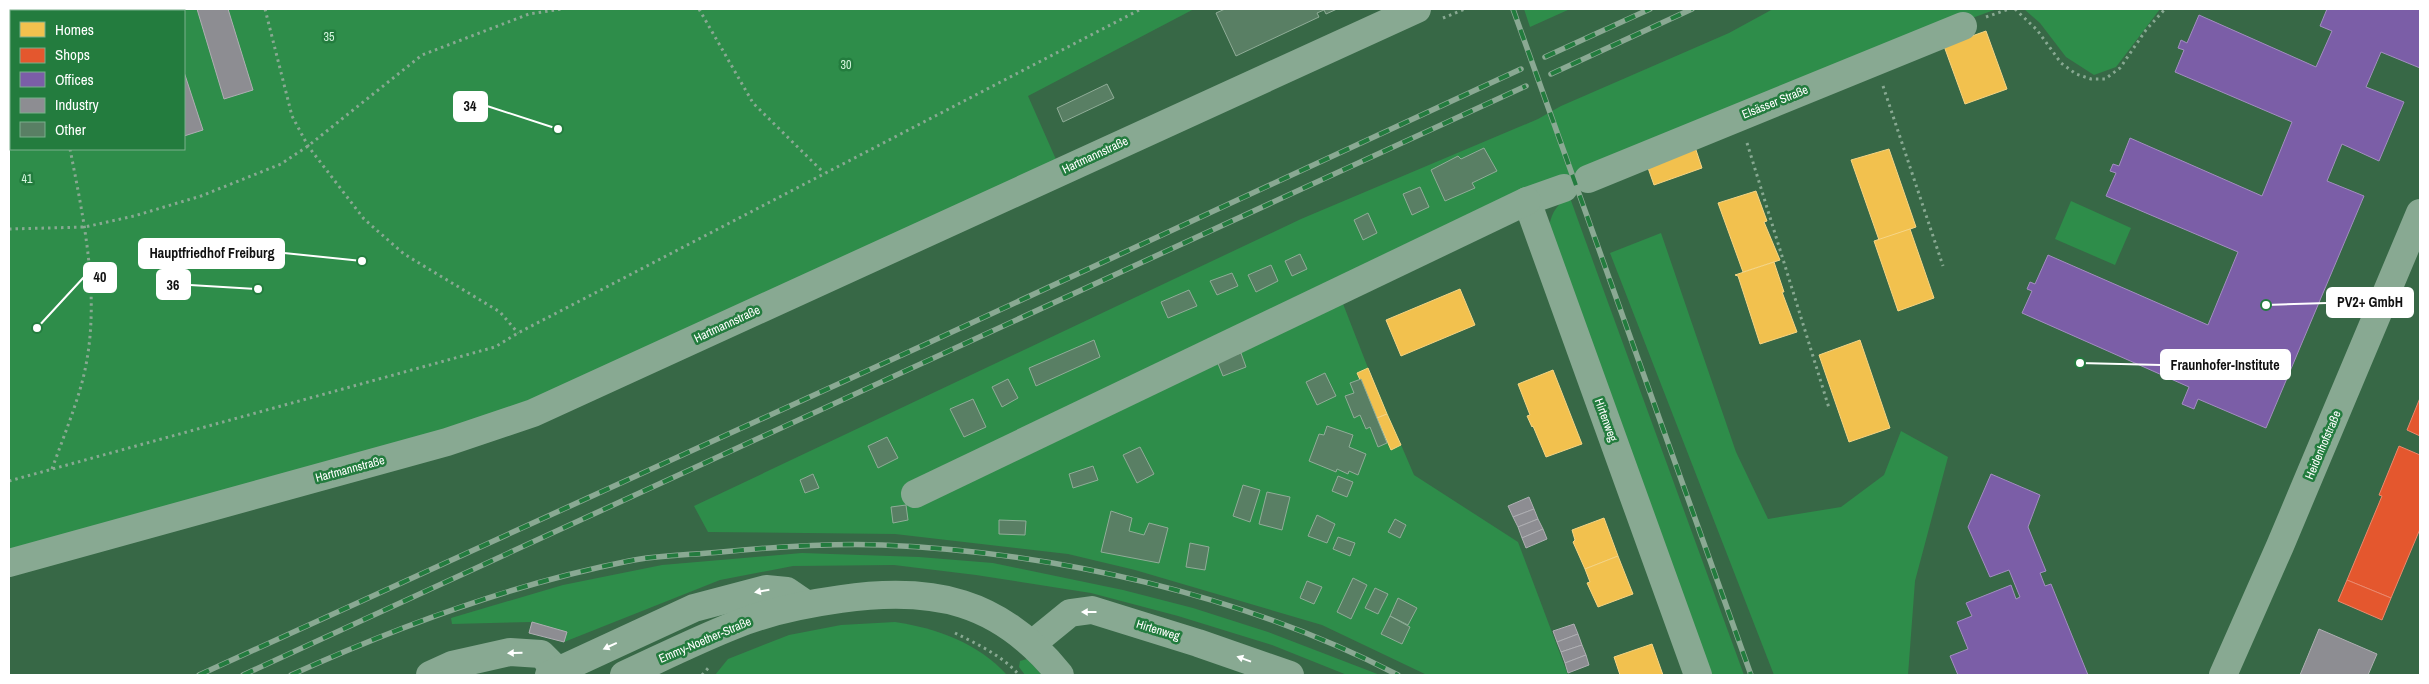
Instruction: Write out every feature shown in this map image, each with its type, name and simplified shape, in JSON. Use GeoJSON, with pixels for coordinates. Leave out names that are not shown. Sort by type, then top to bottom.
{"type":"FeatureCollection","features":[{"type":"Feature","properties":{"kind":"street","name":"Hartmannstraße"},"geometry":{"type":"LineString","coordinates":[[9,563],[447,442],[533,413],[1417,9]]}},
{"type":"Feature","properties":{"kind":"street","name":"Elsässer Straße"},"geometry":{"type":"LineString","coordinates":[[1528,201],[1576,184],[1963,26]]}},
{"type":"Feature","properties":{"kind":"street"},"geometry":{"type":"LineString","coordinates":[[915,494],[1528,201]]}},
{"type":"Feature","properties":{"kind":"street","name":"Hirtenweg"},"geometry":{"type":"LineString","coordinates":[[1528,201],[1698,675]]}},
{"type":"Feature","properties":{"kind":"street","name":"Heidenhofstraße"},"geometry":{"type":"LineString","coordinates":[[2223,675],[2280,546],[2420,213]]}},
{"type":"Feature","properties":{"kind":"street"},"geometry":{"type":"LineString","coordinates":[[430,675],[452,665],[510,652],[541,654],[553,672],[694,608],[766,588],[788,591],[806,604]]}},
{"type":"Feature","properties":{"kind":"street","name":"Emmy-Noether-Straße"},"geometry":{"type":"LineString","coordinates":[[624,675],[655,669],[736,624],[806,604],[882,594],[921,594],[943,598],[989,615],[1032,644],[1060,675]]}},
{"type":"Feature","properties":{"kind":"street","name":"Hirtenweg"},"geometry":{"type":"LineString","coordinates":[[1032,644],[1070,613],[1092,610],[1198,643],[1290,675]]}},
{"type":"Feature","properties":{"kind":"path"},"geometry":{"type":"LineString","coordinates":[[265,9],[292,116],[308,146],[364,220],[404,254],[500,312],[518,333]]}},
{"type":"Feature","properties":{"kind":"path"},"geometry":{"type":"LineString","coordinates":[[9,229],[85,227],[134,216],[201,196],[281,164],[308,146],[422,55],[529,14],[562,9]]}},
{"type":"Feature","properties":{"kind":"path"},"geometry":{"type":"LineString","coordinates":[[699,9],[753,103],[824,173]]}},
{"type":"Feature","properties":{"kind":"path"},"geometry":{"type":"LineString","coordinates":[[9,481],[495,347],[518,333],[1141,9]]}},
{"type":"Feature","properties":{"kind":"path"},"geometry":{"type":"LineString","coordinates":[[1459,10],[1464,9]]}},
{"type":"Feature","properties":{"kind":"path"},"geometry":{"type":"LineString","coordinates":[[2015,9],[2037,30],[2061,63],[2076,74],[2091,79],[2105,78],[2120,68],[2146,30],[2165,9]]}},
{"type":"Feature","properties":{"kind":"path"},"geometry":{"type":"LineString","coordinates":[[1874,62],[1944,266]]}},
{"type":"Feature","properties":{"kind":"path"},"geometry":{"type":"LineString","coordinates":[[1739,116],[1829,408]]}},
{"type":"Feature","properties":{"kind":"path"},"geometry":{"type":"LineString","coordinates":[[52,469],[81,385],[89,343],[92,307],[85,227],[70,150]]}},
{"type":"Feature","properties":{"kind":"path"},"geometry":{"type":"LineString","coordinates":[[951,631],[978,644],[1012,667],[1019,675]]}},
{"type":"Feature","properties":{"kind":"green space"},"geometry":{"type":"Polygon","coordinates":[[[9,9],[1194,9],[1028,96],[1058,164],[530,403],[415,441],[9,549],[9,9]]]}},
{"type":"Feature","properties":{"kind":"green space"},"geometry":{"type":"Polygon","coordinates":[[[1524,9],[1570,9],[1530,27],[1524,9]]]}},
{"type":"Feature","properties":{"kind":"green space"},"geometry":{"type":"Polygon","coordinates":[[[1773,9],[1997,9],[1903,43],[1563,178],[1338,291],[1368,368],[1414,475],[1518,542],[1568,675],[1427,675],[1322,625],[1135,570],[1068,554],[895,534],[708,532],[694,506],[1301,219],[1538,119],[1561,106],[1729,33],[1773,9]]]}},
{"type":"Feature","properties":{"kind":"green space"},"geometry":{"type":"Polygon","coordinates":[[[2024,9],[2160,9],[2116,67],[2094,75],[2066,57],[2040,23],[2024,9]]]}},
{"type":"Feature","properties":{"kind":"green space"},"geometry":{"type":"Polygon","coordinates":[[[1569,195],[1744,675],[1711,675],[1661,533],[1548,238],[1555,209],[1569,195]]]}},
{"type":"Feature","properties":{"kind":"green space"},"geometry":{"type":"Polygon","coordinates":[[[2071,201],[2131,228],[2115,265],[2055,239],[2071,201]]]}},
{"type":"Feature","properties":{"kind":"green space"},"geometry":{"type":"Polygon","coordinates":[[[1661,233],[1736,452],[1768,519],[1841,507],[1884,475],[1901,431],[1948,457],[1915,581],[1908,675],[1774,675],[1610,253],[1661,233]]]}},
{"type":"Feature","properties":{"kind":"green space"},"geometry":{"type":"Polygon","coordinates":[[[802,553],[919,557],[993,563],[1123,590],[1193,608],[1268,632],[1380,675],[1347,675],[1272,645],[1178,616],[1091,593],[976,575],[894,565],[793,566],[720,580],[564,642],[566,633],[532,622],[452,624],[451,618],[563,585],[662,565],[802,553]]]}},
{"type":"Feature","properties":{"kind":"green space"},"geometry":{"type":"Polygon","coordinates":[[[895,622],[926,628],[956,639],[983,654],[1007,675],[715,675],[728,659],[789,635],[841,625],[895,622]]]}},
{"type":"Feature","properties":{"kind":"green space"},"geometry":{"type":"Polygon","coordinates":[[[1027,659],[1042,675],[1025,675],[1019,667],[1020,661],[1027,659]]]}},
{"type":"Feature","properties":{"kind":"building: Homes"},"geometry":{"type":"Polygon","coordinates":[[[1986,31],[2007,89],[1965,104],[1944,46],[1986,31]]]}},
{"type":"Feature","properties":{"kind":"building: Homes"},"geometry":{"type":"Polygon","coordinates":[[[1695,147],[1702,168],[1654,185],[1647,165],[1695,147]]]}},
{"type":"Feature","properties":{"kind":"building: Homes"},"geometry":{"type":"Polygon","coordinates":[[[1889,149],[1916,227],[1879,240],[1851,160],[1889,149]]]}},
{"type":"Feature","properties":{"kind":"building: Homes"},"geometry":{"type":"Polygon","coordinates":[[[1756,191],[1767,221],[1764,222],[1780,260],[1743,272],[1718,203],[1756,191]]]}},
{"type":"Feature","properties":{"kind":"building: Homes"},"geometry":{"type":"Polygon","coordinates":[[[1910,229],[1934,298],[1898,311],[1874,241],[1910,229]]]}},
{"type":"Feature","properties":{"kind":"building: Homes"},"geometry":{"type":"Polygon","coordinates":[[[1774,262],[1784,292],[1782,292],[1797,332],[1760,344],[1738,276],[1735,275],[1774,262]]]}},
{"type":"Feature","properties":{"kind":"building: Homes"},"geometry":{"type":"Polygon","coordinates":[[[1460,289],[1475,325],[1401,356],[1386,320],[1460,289]]]}},
{"type":"Feature","properties":{"kind":"building: Homes"},"geometry":{"type":"Polygon","coordinates":[[[1860,340],[1890,428],[1849,442],[1819,355],[1860,340]]]}},
{"type":"Feature","properties":{"kind":"building: Homes"},"geometry":{"type":"Polygon","coordinates":[[[1368,368],[1387,414],[1377,418],[1357,373],[1368,368]]]}},
{"type":"Feature","properties":{"kind":"building: Homes"},"geometry":{"type":"Polygon","coordinates":[[[1553,370],[1582,444],[1546,457],[1527,416],[1530,415],[1518,384],[1553,370]]]}},
{"type":"Feature","properties":{"kind":"building: Homes"},"geometry":{"type":"Polygon","coordinates":[[[1387,414],[1401,445],[1391,450],[1377,418],[1387,414]]]}},
{"type":"Feature","properties":{"kind":"building: Homes"},"geometry":{"type":"Polygon","coordinates":[[[1604,518],[1618,556],[1585,569],[1573,542],[1575,540],[1572,530],[1604,518]]]}},
{"type":"Feature","properties":{"kind":"building: Homes"},"geometry":{"type":"Polygon","coordinates":[[[1618,556],[1633,594],[1598,607],[1587,583],[1590,582],[1585,569],[1618,556]]]}},
{"type":"Feature","properties":{"kind":"building: Homes"},"geometry":{"type":"Polygon","coordinates":[[[1652,644],[1663,675],[1620,675],[1614,657],[1652,644]]]}},
{"type":"Feature","properties":{"kind":"building: Shops"},"geometry":{"type":"Polygon","coordinates":[[[2420,398],[2420,436],[2407,430],[2420,398]]]}},
{"type":"Feature","properties":{"kind":"building: Shops"},"geometry":{"type":"Polygon","coordinates":[[[2399,446],[2420,455],[2420,529],[2391,598],[2347,580],[2382,496],[2379,495],[2399,446]]]}},
{"type":"Feature","properties":{"kind":"building: Shops"},"geometry":{"type":"Polygon","coordinates":[[[2347,580],[2391,598],[2382,620],[2338,601],[2347,580]]]}},
{"type":"Feature","properties":{"kind":"building: Offices"},"geometry":{"type":"Polygon","coordinates":[[[2327,9],[2420,9],[2420,68],[2381,52],[2366,87],[2404,102],[2379,161],[2342,144],[2327,181],[2364,196],[2266,428],[2198,399],[2194,409],[2182,404],[2189,387],[2022,313],[2032,291],[2027,289],[2030,282],[2035,284],[2048,255],[2208,325],[2238,252],[2106,196],[2116,173],[2110,171],[2113,164],[2119,166],[2130,138],[2262,196],[2292,122],[2175,72],[2184,50],[2178,48],[2181,40],[2187,43],[2199,15],[2316,67],[2332,31],[2320,26],[2327,9]]]}},
{"type":"Feature","properties":{"kind":"building: Offices"},"geometry":{"type":"Polygon","coordinates":[[[1991,474],[2040,495],[2028,527],[2046,571],[2040,573],[2045,586],[2051,584],[2088,675],[1958,675],[1950,656],[1968,649],[1957,622],[1972,616],[1966,603],[2011,585],[2016,599],[2020,597],[2009,570],[1990,577],[1968,527],[1991,474]]]}},
{"type":"Feature","properties":{"kind":"building: Industry"},"geometry":{"type":"Polygon","coordinates":[[[197,9],[228,9],[253,90],[224,99],[197,9]]]}},
{"type":"Feature","properties":{"kind":"building: Industry"},"geometry":{"type":"Polygon","coordinates":[[[185,75],[203,130],[185,136],[185,75]]]}},
{"type":"Feature","properties":{"kind":"building: Industry"},"geometry":{"type":"Polygon","coordinates":[[[1529,497],[1534,509],[1513,517],[1508,506],[1529,497]]]}},
{"type":"Feature","properties":{"kind":"building: Industry"},"geometry":{"type":"Polygon","coordinates":[[[1534,509],[1538,519],[1518,527],[1513,517],[1534,509]]]}},
{"type":"Feature","properties":{"kind":"building: Industry"},"geometry":{"type":"Polygon","coordinates":[[[1538,519],[1543,529],[1522,538],[1518,527],[1538,519]]]}},
{"type":"Feature","properties":{"kind":"building: Industry"},"geometry":{"type":"Polygon","coordinates":[[[1543,529],[1547,539],[1526,548],[1522,538],[1543,529]]]}},
{"type":"Feature","properties":{"kind":"building: Industry"},"geometry":{"type":"Polygon","coordinates":[[[532,622],[567,632],[564,642],[529,633],[532,622]]]}},
{"type":"Feature","properties":{"kind":"building: Industry"},"geometry":{"type":"Polygon","coordinates":[[[1574,624],[1578,634],[1557,642],[1553,631],[1574,624]]]}},
{"type":"Feature","properties":{"kind":"building: Industry"},"geometry":{"type":"Polygon","coordinates":[[[2319,629],[2377,654],[2368,675],[2300,675],[2319,629]]]}},
{"type":"Feature","properties":{"kind":"building: Industry"},"geometry":{"type":"Polygon","coordinates":[[[1578,634],[1582,645],[1561,652],[1557,642],[1578,634]]]}},
{"type":"Feature","properties":{"kind":"building: Industry"},"geometry":{"type":"Polygon","coordinates":[[[1582,645],[1586,655],[1565,663],[1561,652],[1582,645]]]}},
{"type":"Feature","properties":{"kind":"building: Industry"},"geometry":{"type":"Polygon","coordinates":[[[1586,655],[1589,665],[1568,673],[1565,663],[1586,655]]]}},
{"type":"Feature","properties":{"kind":"building: Other"},"geometry":{"type":"Polygon","coordinates":[[[1225,9],[1337,9],[1326,14],[1324,10],[1317,13],[1319,17],[1236,56],[1216,13],[1225,9]]]}},
{"type":"Feature","properties":{"kind":"building: Other"},"geometry":{"type":"Polygon","coordinates":[[[1107,84],[1114,98],[1063,122],[1057,108],[1107,84]]]}},
{"type":"Feature","properties":{"kind":"building: Other"},"geometry":{"type":"Polygon","coordinates":[[[1484,148],[1497,171],[1472,183],[1475,188],[1445,201],[1431,170],[1458,156],[1461,159],[1484,148]]]}},
{"type":"Feature","properties":{"kind":"building: Other"},"geometry":{"type":"Polygon","coordinates":[[[1420,187],[1429,207],[1412,215],[1403,194],[1420,187]]]}},
{"type":"Feature","properties":{"kind":"building: Other"},"geometry":{"type":"Polygon","coordinates":[[[1368,213],[1377,233],[1363,240],[1354,220],[1368,213]]]}},
{"type":"Feature","properties":{"kind":"building: Other"},"geometry":{"type":"Polygon","coordinates":[[[1300,254],[1307,269],[1292,276],[1285,261],[1300,254]]]}},
{"type":"Feature","properties":{"kind":"building: Other"},"geometry":{"type":"Polygon","coordinates":[[[1271,265],[1278,281],[1256,292],[1248,275],[1271,265]]]}},
{"type":"Feature","properties":{"kind":"building: Other"},"geometry":{"type":"Polygon","coordinates":[[[1232,273],[1238,286],[1217,295],[1210,281],[1232,273]]]}},
{"type":"Feature","properties":{"kind":"building: Other"},"geometry":{"type":"Polygon","coordinates":[[[1189,290],[1197,306],[1168,318],[1161,302],[1189,290]]]}},
{"type":"Feature","properties":{"kind":"building: Other"},"geometry":{"type":"Polygon","coordinates":[[[1094,340],[1100,357],[1036,386],[1029,368],[1094,340]]]}},
{"type":"Feature","properties":{"kind":"building: Other"},"geometry":{"type":"Polygon","coordinates":[[[1241,353],[1246,367],[1223,376],[1217,361],[1241,353]]]}},
{"type":"Feature","properties":{"kind":"building: Other"},"geometry":{"type":"Polygon","coordinates":[[[1325,373],[1336,396],[1317,405],[1306,382],[1325,373]]]}},
{"type":"Feature","properties":{"kind":"building: Other"},"geometry":{"type":"Polygon","coordinates":[[[1008,379],[1018,398],[1002,407],[992,387],[1008,379]]]}},
{"type":"Feature","properties":{"kind":"building: Other"},"geometry":{"type":"Polygon","coordinates":[[[1361,379],[1387,443],[1378,447],[1370,427],[1366,429],[1360,415],[1354,418],[1345,396],[1354,393],[1350,383],[1361,379]]]}},
{"type":"Feature","properties":{"kind":"building: Other"},"geometry":{"type":"Polygon","coordinates":[[[973,399],[986,427],[964,437],[950,409],[973,399]]]}},
{"type":"Feature","properties":{"kind":"building: Other"},"geometry":{"type":"Polygon","coordinates":[[[1327,426],[1353,435],[1349,447],[1366,454],[1358,475],[1349,471],[1348,474],[1337,469],[1336,472],[1309,461],[1319,434],[1324,435],[1327,426]]]}},
{"type":"Feature","properties":{"kind":"building: Other"},"geometry":{"type":"Polygon","coordinates":[[[887,437],[898,458],[878,468],[868,446],[887,437]]]}},
{"type":"Feature","properties":{"kind":"building: Other"},"geometry":{"type":"Polygon","coordinates":[[[1140,447],[1154,474],[1137,483],[1123,455],[1140,447]]]}},
{"type":"Feature","properties":{"kind":"building: Other"},"geometry":{"type":"Polygon","coordinates":[[[1093,466],[1098,480],[1073,488],[1069,474],[1093,466]]]}},
{"type":"Feature","properties":{"kind":"building: Other"},"geometry":{"type":"Polygon","coordinates":[[[813,474],[819,488],[805,493],[800,480],[813,474]]]}},
{"type":"Feature","properties":{"kind":"building: Other"},"geometry":{"type":"Polygon","coordinates":[[[1338,476],[1353,482],[1347,497],[1332,491],[1338,476]]]}},
{"type":"Feature","properties":{"kind":"building: Other"},"geometry":{"type":"Polygon","coordinates":[[[1243,485],[1260,490],[1250,522],[1233,516],[1243,485]]]}},
{"type":"Feature","properties":{"kind":"building: Other"},"geometry":{"type":"Polygon","coordinates":[[[1267,492],[1290,497],[1282,530],[1259,524],[1267,492]]]}},
{"type":"Feature","properties":{"kind":"building: Other"},"geometry":{"type":"Polygon","coordinates":[[[906,505],[908,520],[893,523],[891,507],[906,505]]]}},
{"type":"Feature","properties":{"kind":"building: Other"},"geometry":{"type":"Polygon","coordinates":[[[1111,511],[1132,518],[1129,531],[1144,535],[1149,523],[1168,528],[1159,563],[1101,552],[1111,511]]]}},
{"type":"Feature","properties":{"kind":"building: Other"},"geometry":{"type":"Polygon","coordinates":[[[1317,515],[1335,524],[1327,543],[1308,536],[1317,515]]]}},
{"type":"Feature","properties":{"kind":"building: Other"},"geometry":{"type":"Polygon","coordinates":[[[1395,519],[1406,525],[1400,538],[1388,532],[1395,519]]]}},
{"type":"Feature","properties":{"kind":"building: Other"},"geometry":{"type":"Polygon","coordinates":[[[999,520],[1026,521],[1025,535],[999,534],[999,520]]]}},
{"type":"Feature","properties":{"kind":"building: Other"},"geometry":{"type":"Polygon","coordinates":[[[1338,537],[1355,543],[1350,556],[1333,549],[1338,537]]]}},
{"type":"Feature","properties":{"kind":"building: Other"},"geometry":{"type":"Polygon","coordinates":[[[1190,543],[1209,547],[1205,570],[1186,567],[1190,543]]]}},
{"type":"Feature","properties":{"kind":"building: Other"},"geometry":{"type":"Polygon","coordinates":[[[1353,578],[1367,585],[1351,619],[1337,612],[1353,578]]]}},
{"type":"Feature","properties":{"kind":"building: Other"},"geometry":{"type":"Polygon","coordinates":[[[1307,581],[1322,587],[1314,604],[1300,598],[1307,581]]]}},
{"type":"Feature","properties":{"kind":"building: Other"},"geometry":{"type":"Polygon","coordinates":[[[1375,588],[1388,594],[1378,614],[1365,608],[1375,588]]]}},
{"type":"Feature","properties":{"kind":"building: Other"},"geometry":{"type":"Polygon","coordinates":[[[1398,598],[1417,608],[1408,625],[1390,616],[1398,598]]]}},
{"type":"Feature","properties":{"kind":"building: Other"},"geometry":{"type":"Polygon","coordinates":[[[1390,616],[1410,627],[1402,644],[1381,634],[1390,616]]]}},
{"type":"Feature","properties":{"kind":"railway"},"geometry":{"type":"LineString","coordinates":[[1513,9],[1751,675]]}},
{"type":"Feature","properties":{"kind":"railway"},"geometry":{"type":"LineString","coordinates":[[1545,57],[1650,9]]}},
{"type":"Feature","properties":{"kind":"railway"},"geometry":{"type":"LineString","coordinates":[[1551,74],[1692,9]]}},
{"type":"Feature","properties":{"kind":"railway"},"geometry":{"type":"LineString","coordinates":[[199,675],[926,344],[1521,69]]}},
{"type":"Feature","properties":{"kind":"railway"},"geometry":{"type":"LineString","coordinates":[[243,675],[1526,86]]}},
{"type":"Feature","properties":{"kind":"railway"},"geometry":{"type":"LineString","coordinates":[[291,675],[415,623],[499,594],[585,570],[663,556],[822,545],[882,545],[948,549],[1081,568],[1213,601],[1277,622],[1339,647],[1398,675]]}},
{"type":"Feature","properties":{"kind":"place","name":"34"},"geometry":{"type":"Point","coordinates":[558,129]}},
{"type":"Feature","properties":{"kind":"place","name":"Hauptfriedhof Freiburg"},"geometry":{"type":"Point","coordinates":[362,261]}},
{"type":"Feature","properties":{"kind":"place","name":"36"},"geometry":{"type":"Point","coordinates":[258,289]}},
{"type":"Feature","properties":{"kind":"place","name":"PV2+ GmbH"},"geometry":{"type":"Point","coordinates":[2266,305]}},
{"type":"Feature","properties":{"kind":"place","name":"40"},"geometry":{"type":"Point","coordinates":[37,328]}},
{"type":"Feature","properties":{"kind":"place","name":"Fraunhofer-Institute"},"geometry":{"type":"Point","coordinates":[2080,363]}},
{"type":"Feature","properties":{"kind":"park label","name":"35"},"geometry":{"type":"Point","coordinates":[329,37]}},
{"type":"Feature","properties":{"kind":"park label","name":"30"},"geometry":{"type":"Point","coordinates":[846,65]}},
{"type":"Feature","properties":{"kind":"park label","name":"41"},"geometry":{"type":"Point","coordinates":[27,179]}}]}
